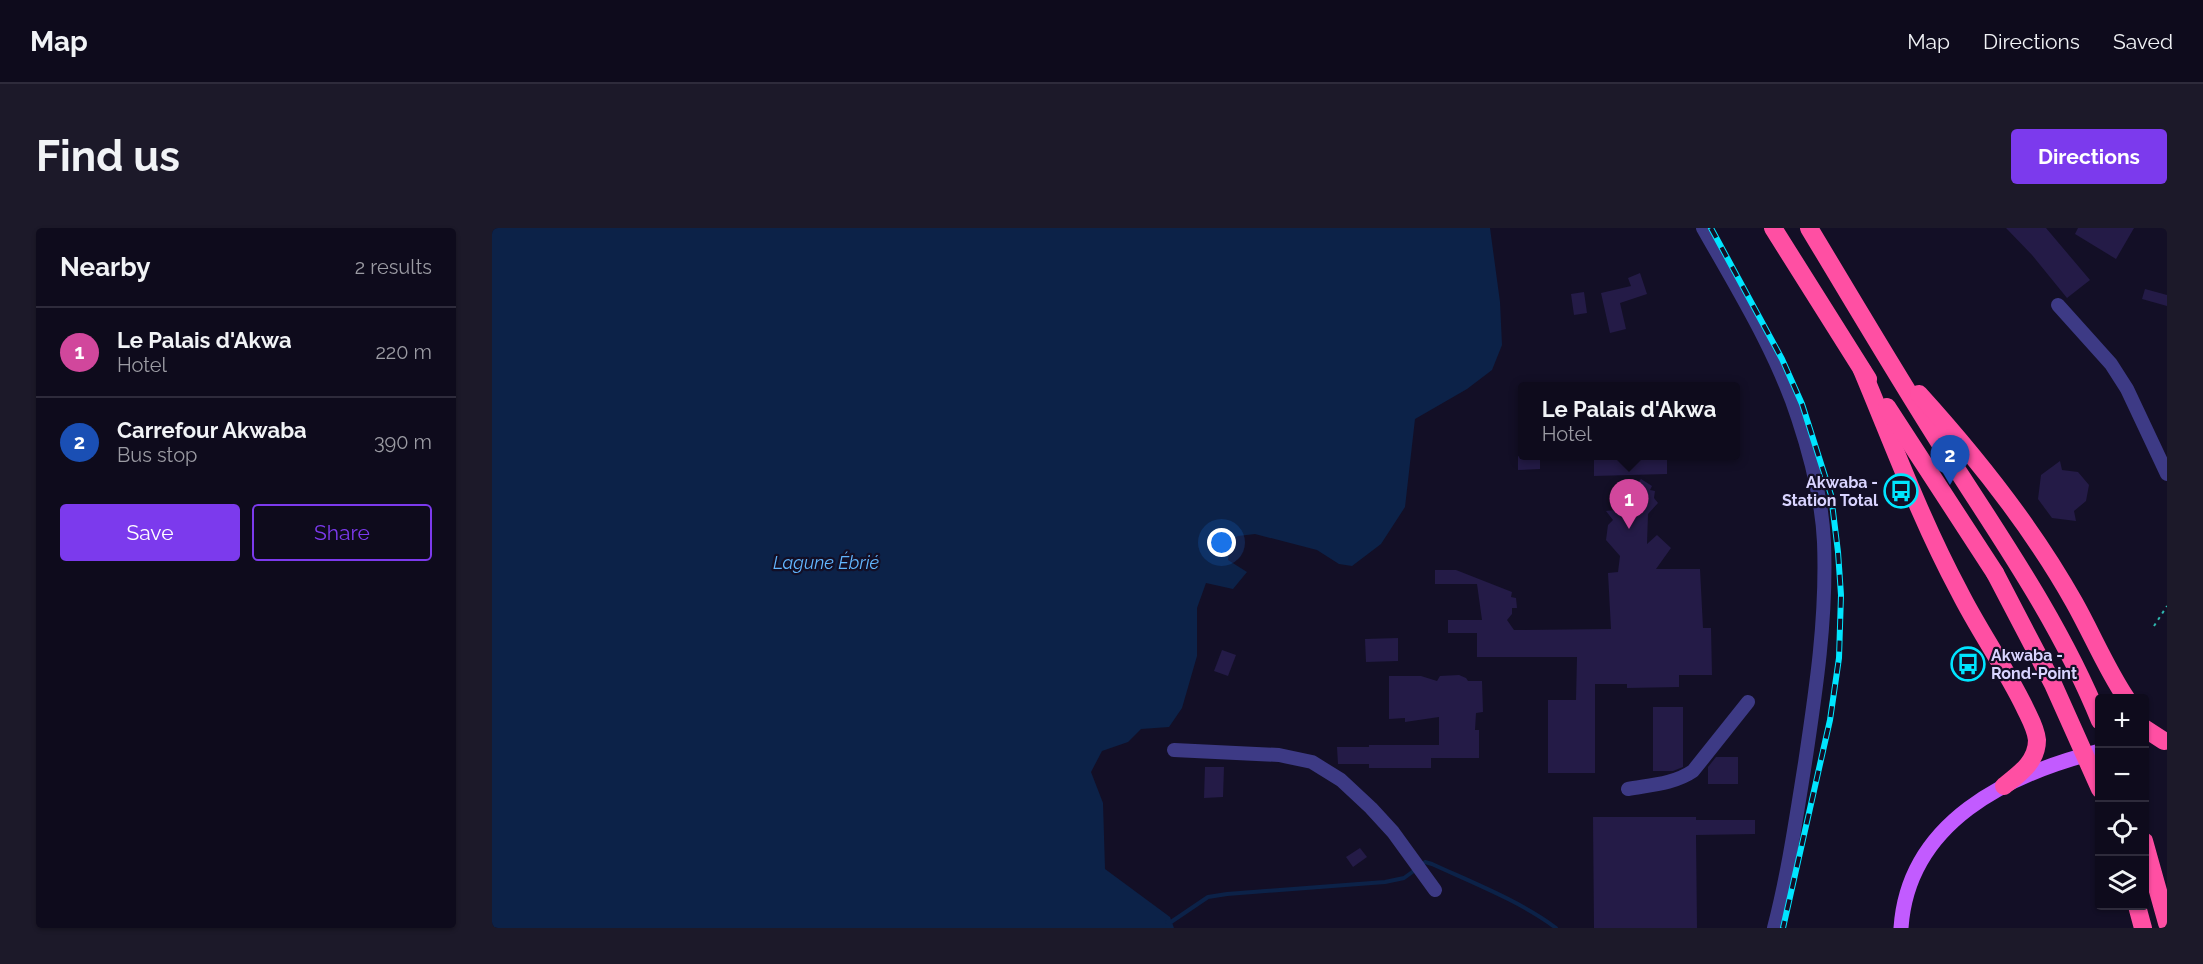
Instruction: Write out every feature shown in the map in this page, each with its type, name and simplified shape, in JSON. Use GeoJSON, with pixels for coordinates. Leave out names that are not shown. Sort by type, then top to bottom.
{"type":"FeatureCollection","features":[{"type":"Feature","properties":{"kind":"highway"},"geometry":{"type":"LineString","coordinates":[[1773,228],[1862,370],[1995,573],[2053,684],[2095,778]]}},
{"type":"Feature","properties":{"kind":"highway"},"geometry":{"type":"LineString","coordinates":[[1809,228],[1886,357],[2015,559],[2070,659],[2095,711]]}},
{"type":"Feature","properties":{"kind":"highway"},"geometry":{"type":"LineString","coordinates":[[1886,357],[1958,437],[2030,533],[2074,602],[2123,694]]}},
{"type":"Feature","properties":{"kind":"highway"},"geometry":{"type":"LineString","coordinates":[[1862,370],[1933,539],[1959,593],[2008,674],[2035,729],[2037,740],[2035,754],[2024,771],[2004,786]]}},
{"type":"Feature","properties":{"kind":"highway"},"geometry":{"type":"LineString","coordinates":[[2149,730],[2166,741]]}},
{"type":"Feature","properties":{"kind":"highway"},"geometry":{"type":"LineString","coordinates":[[2149,856],[2167,923]]}},
{"type":"Feature","properties":{"kind":"highway"},"geometry":{"type":"LineString","coordinates":[[2138,910],[2143,928]]}},
{"type":"Feature","properties":{"kind":"main road"},"geometry":{"type":"LineString","coordinates":[[2149,742],[2166,741]]}},
{"type":"Feature","properties":{"kind":"main road"},"geometry":{"type":"LineString","coordinates":[[1901,928],[1905,904],[1917,866],[1930,845],[1949,825],[2004,786],[2057,763],[2095,752]]}},
{"type":"Feature","properties":{"kind":"street"},"geometry":{"type":"LineString","coordinates":[[1703,228],[1776,362],[1798,419],[1814,477],[1824,543],[1823,620],[1816,700],[1787,878],[1774,928]]}},
{"type":"Feature","properties":{"kind":"street"},"geometry":{"type":"LineString","coordinates":[[2058,304],[2111,364],[2127,389],[2167,474]]}},
{"type":"Feature","properties":{"kind":"street"},"geometry":{"type":"LineString","coordinates":[[1628,789],[1683,778],[1693,771],[1748,702]]}},
{"type":"Feature","properties":{"kind":"street"},"geometry":{"type":"LineString","coordinates":[[1173,750],[1279,755],[1312,762],[1354,791],[1393,832],[1435,890]]}},
{"type":"Feature","properties":{"kind":"path"},"geometry":{"type":"LineString","coordinates":[[2154,626],[2167,606]]}},
{"type":"Feature","properties":{"kind":"water","name":"Lagune Ébrié"},"geometry":{"type":"Polygon","coordinates":[[[492,228],[1490,228],[1500,302],[1502,345],[1492,370],[1467,389],[1415,419],[1405,507],[1381,544],[1352,566],[1339,564],[1317,550],[1255,534],[1238,536],[1231,540],[1228,560],[1247,572],[1233,589],[1206,583],[1197,608],[1197,656],[1182,708],[1169,727],[1141,729],[1128,742],[1102,751],[1091,772],[1103,803],[1105,869],[1170,917],[1174,928],[492,928],[492,228]]]}},
{"type":"Feature","properties":{"kind":"building"},"geometry":{"type":"Polygon","coordinates":[[[2006,228],[2046,228],[2090,280],[2067,298],[2032,255],[2006,228]]]}},
{"type":"Feature","properties":{"kind":"building"},"geometry":{"type":"Polygon","coordinates":[[[2078,228],[2134,228],[2116,259],[2075,234],[2078,228]]]}},
{"type":"Feature","properties":{"kind":"building"},"geometry":{"type":"Polygon","coordinates":[[[1640,273],[1647,294],[1620,303],[1626,329],[1610,333],[1601,293],[1631,286],[1628,278],[1640,273]]]}},
{"type":"Feature","properties":{"kind":"building"},"geometry":{"type":"Polygon","coordinates":[[[2145,289],[2167,295],[2167,306],[2142,299],[2145,289]]]}},
{"type":"Feature","properties":{"kind":"building"},"geometry":{"type":"Polygon","coordinates":[[[1584,292],[1587,313],[1574,315],[1571,294],[1584,292]]]}},
{"type":"Feature","properties":{"kind":"building"},"geometry":{"type":"Polygon","coordinates":[[[1518,460],[1540,460],[1540,469],[1518,470],[1518,460]]]}},
{"type":"Feature","properties":{"kind":"building"},"geometry":{"type":"Polygon","coordinates":[[[1594,460],[1667,460],[1667,474],[1594,476],[1594,460]]]}},
{"type":"Feature","properties":{"kind":"building"},"geometry":{"type":"Polygon","coordinates":[[[2060,461],[2062,470],[2078,472],[2089,485],[2086,501],[2074,511],[2076,521],[2052,518],[2038,499],[2041,475],[2060,461]]]}},
{"type":"Feature","properties":{"kind":"building"},"geometry":{"type":"Polygon","coordinates":[[[1641,479],[1652,486],[1650,490],[1655,491],[1654,498],[1658,503],[1648,514],[1647,544],[1657,535],[1671,548],[1656,569],[1700,569],[1703,628],[1711,628],[1712,675],[1679,675],[1679,687],[1627,688],[1627,684],[1595,684],[1595,773],[1548,773],[1548,700],[1576,700],[1577,657],[1477,657],[1477,633],[1448,633],[1448,620],[1482,620],[1477,584],[1435,584],[1435,570],[1456,570],[1512,592],[1511,597],[1516,598],[1517,608],[1512,608],[1512,614],[1507,620],[1514,630],[1611,629],[1608,573],[1618,572],[1620,556],[1606,540],[1608,525],[1613,520],[1606,511],[1623,509],[1624,498],[1641,479]]]}},
{"type":"Feature","properties":{"kind":"building"},"geometry":{"type":"Polygon","coordinates":[[[1398,638],[1398,661],[1366,662],[1365,639],[1398,638]]]}},
{"type":"Feature","properties":{"kind":"building"},"geometry":{"type":"Polygon","coordinates":[[[1222,650],[1236,655],[1228,676],[1214,671],[1222,650]]]}},
{"type":"Feature","properties":{"kind":"building"},"geometry":{"type":"Polygon","coordinates":[[[1459,675],[1468,681],[1482,681],[1483,712],[1476,713],[1475,730],[1479,730],[1479,758],[1431,758],[1431,768],[1369,768],[1369,764],[1338,764],[1337,747],[1439,745],[1439,717],[1405,722],[1405,718],[1389,719],[1389,676],[1421,676],[1437,681],[1440,676],[1459,675]]]}},
{"type":"Feature","properties":{"kind":"building"},"geometry":{"type":"Polygon","coordinates":[[[1653,707],[1683,707],[1683,767],[1673,771],[1653,771],[1653,707]]]}},
{"type":"Feature","properties":{"kind":"building"},"geometry":{"type":"Polygon","coordinates":[[[1716,757],[1738,757],[1738,784],[1708,784],[1708,767],[1716,757]]]}},
{"type":"Feature","properties":{"kind":"building"},"geometry":{"type":"Polygon","coordinates":[[[1205,767],[1224,767],[1223,797],[1204,798],[1205,767]]]}},
{"type":"Feature","properties":{"kind":"building"},"geometry":{"type":"Polygon","coordinates":[[[1593,817],[1696,817],[1696,820],[1755,820],[1755,834],[1696,835],[1697,928],[1594,928],[1593,817]]]}},
{"type":"Feature","properties":{"kind":"building"},"geometry":{"type":"Polygon","coordinates":[[[1360,848],[1367,857],[1353,867],[1346,857],[1360,848]]]}},
{"type":"Feature","properties":{"kind":"waterway"},"geometry":{"type":"LineString","coordinates":[[1421,865],[1425,862],[1432,864],[1479,885],[1512,901],[1556,928]]}},
{"type":"Feature","properties":{"kind":"waterway"},"geometry":{"type":"LineString","coordinates":[[1167,922],[1171,922],[1208,897],[1385,882],[1404,878],[1415,870]]}},
{"type":"Feature","properties":{"kind":"railway"},"geometry":{"type":"LineString","coordinates":[[1711,228],[1782,359],[1802,404],[1831,495],[1838,552],[1841,595],[1839,658],[1830,720],[1783,928]]}},
{"type":"Feature","properties":{"kind":"place","name":"Carrefour Akwaba"},"geometry":{"type":"Point","coordinates":[1950,485]}},
{"type":"Feature","properties":{"kind":"place","name":"Akwaba - Station Total"},"geometry":{"type":"Point","coordinates":[1901,491]}},
{"type":"Feature","properties":{"kind":"place","name":"Le Palais d'Akwa"},"geometry":{"type":"Point","coordinates":[1629,529]}},
{"type":"Feature","properties":{"kind":"place","name":"Akwaba - Rond-Point"},"geometry":{"type":"Point","coordinates":[1968,664]}}]}
